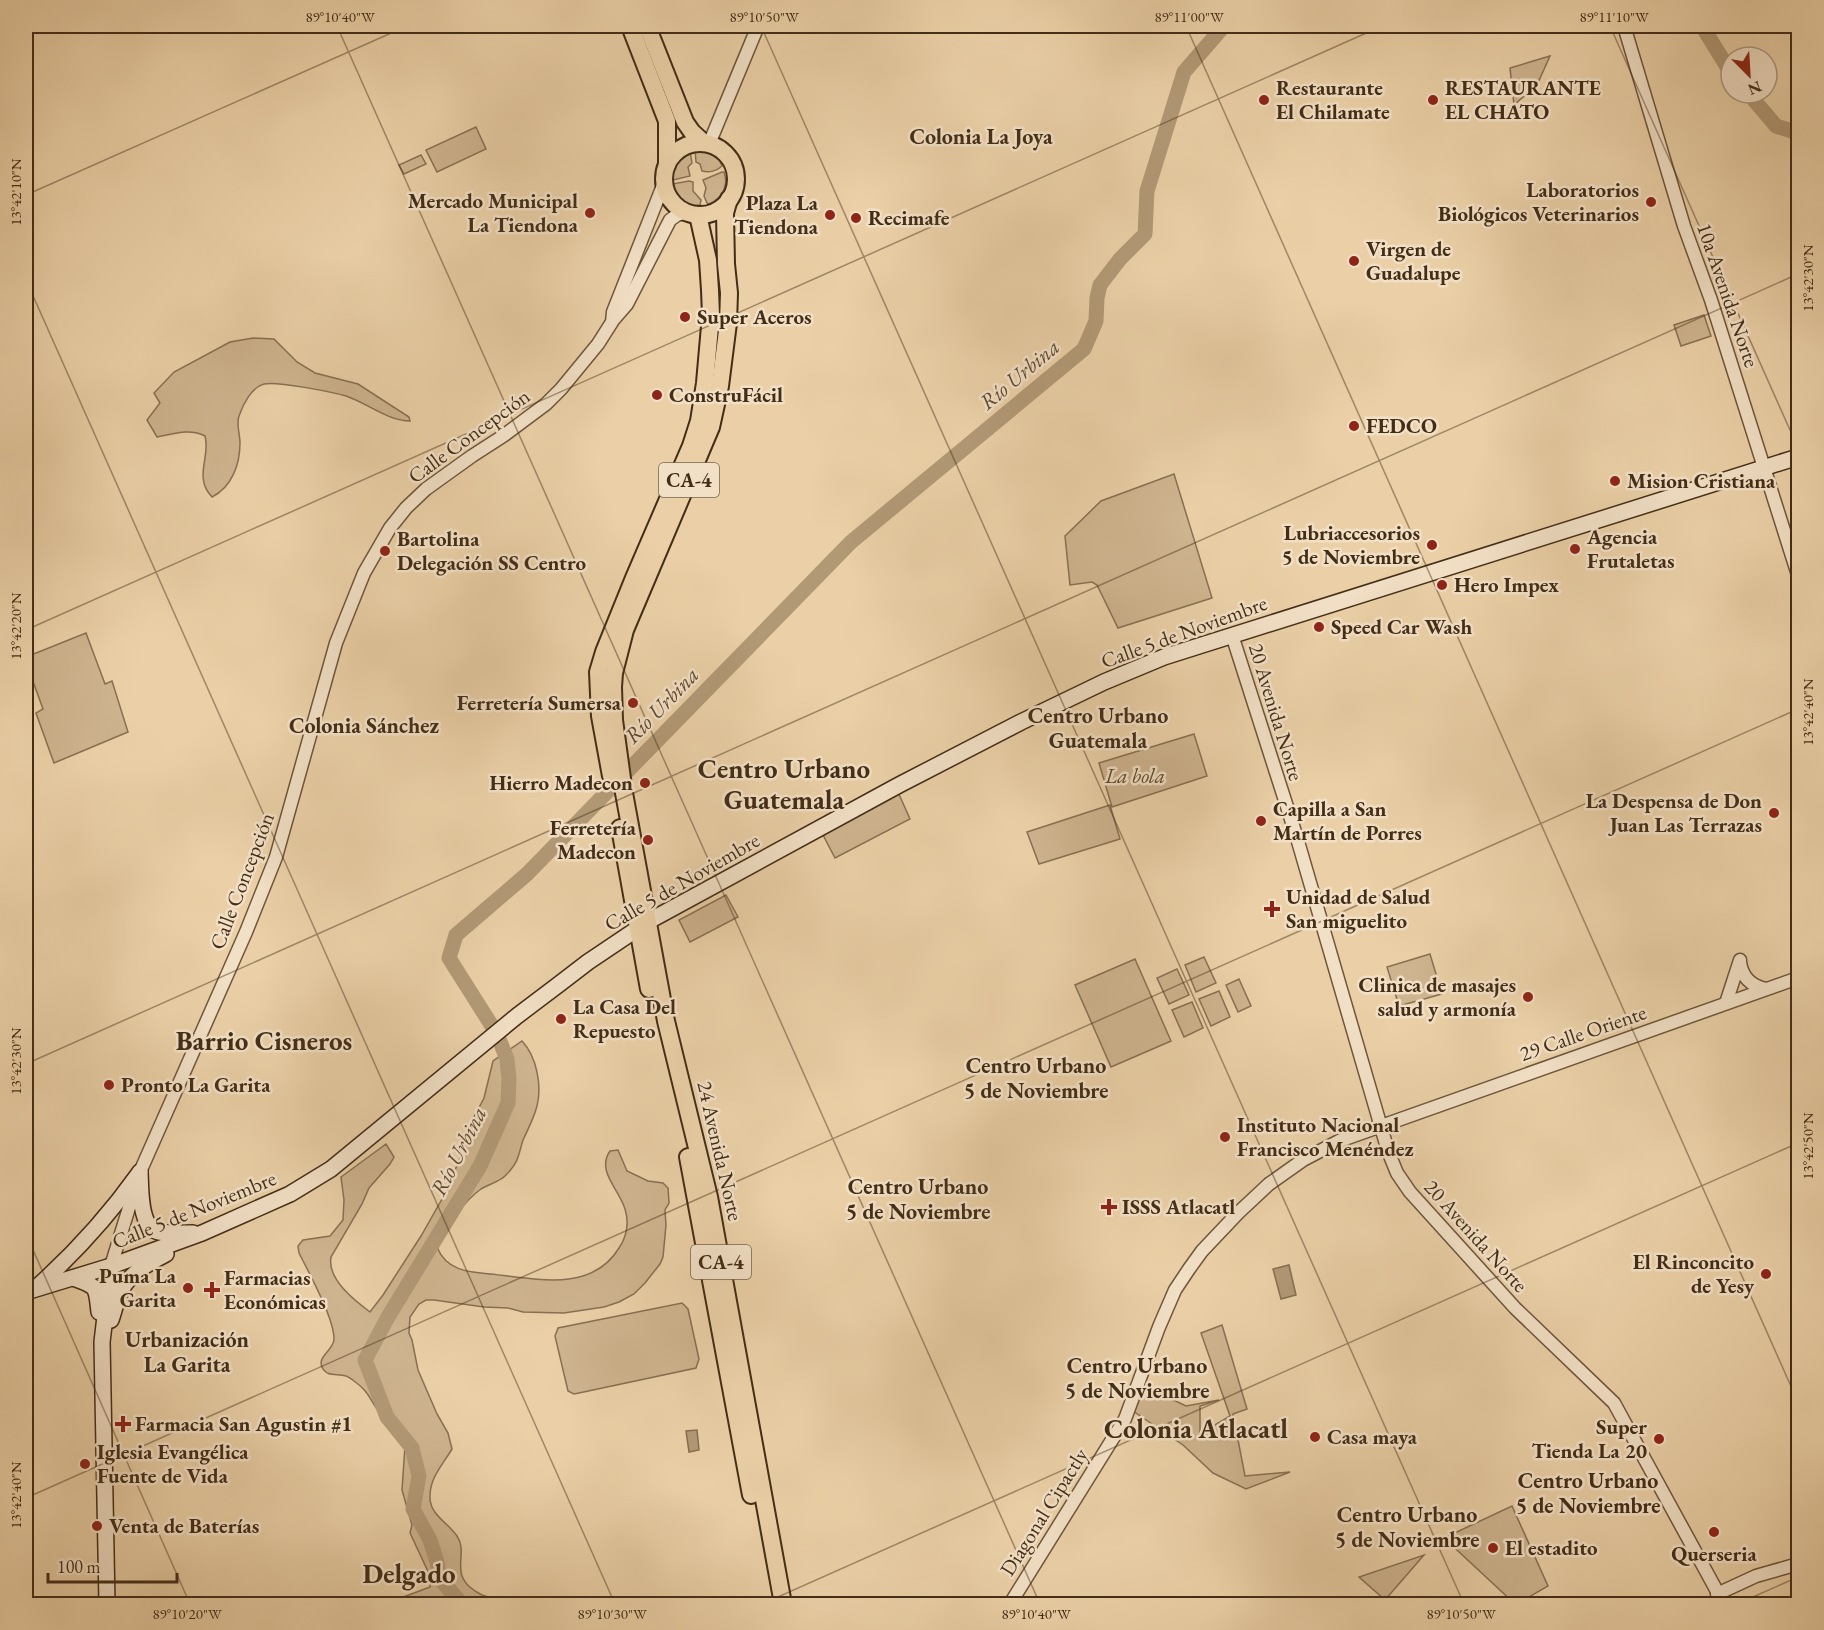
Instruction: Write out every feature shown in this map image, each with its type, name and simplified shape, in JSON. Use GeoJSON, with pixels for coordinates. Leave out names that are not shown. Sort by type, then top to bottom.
{"type":"FeatureCollection","features":[{"type":"Feature","properties":{"kind":"main road"},"geometry":{"type":"LineString","coordinates":[[630,26],[667,121],[664,183],[670,199],[678,207],[692,213],[716,211],[729,199]]}},
{"type":"Feature","properties":{"kind":"main road","name":"CA-4"},"geometry":{"type":"LineString","coordinates":[[613,757],[613,687],[626,630],[704,446],[711,427],[720,386],[728,322],[729,292],[725,213],[735,184],[733,165],[724,153],[706,144],[692,132],[685,122],[647,26]]}},
{"type":"Feature","properties":{"kind":"main road"},"geometry":{"type":"LineString","coordinates":[[666,166],[680,149],[690,145],[706,144]]}},
{"type":"Feature","properties":{"kind":"main road","name":"CA-4"},"geometry":{"type":"LineString","coordinates":[[643,925],[613,757],[600,716],[598,672],[629,588],[691,446],[699,421],[711,315],[708,260],[692,213]]}},
{"type":"Feature","properties":{"kind":"main road","name":"Calle 5 de Noviembre"},"geometry":{"type":"LineString","coordinates":[[30,1291],[111,1266],[202,1233],[290,1194],[332,1169],[517,1016],[588,962],[643,925],[882,795],[1031,717],[1104,682],[1164,657],[1798,457]]}},
{"type":"Feature","properties":{"kind":"main road","name":"24 Avenida Norte"},"geometry":{"type":"LineString","coordinates":[[643,925],[652,1006],[690,1169],[772,1605]]}},
{"type":"Feature","properties":{"kind":"main road","name":"24 Avenida Norte"},"geometry":{"type":"LineString","coordinates":[[643,925],[709,1197],[783,1605]]}},
{"type":"Feature","properties":{"kind":"main road"},"geometry":{"type":"LineString","coordinates":[[140,1172],[144,1219],[148,1227],[156,1232],[202,1233]]}},
{"type":"Feature","properties":{"kind":"main road"},"geometry":{"type":"LineString","coordinates":[[30,1291],[64,1263],[92,1235],[140,1172]]}},
{"type":"Feature","properties":{"kind":"main road"},"geometry":{"type":"LineString","coordinates":[[102,1342],[123,1288],[129,1280],[150,1263],[202,1233]]}},
{"type":"Feature","properties":{"kind":"main road"},"geometry":{"type":"LineString","coordinates":[[102,1342],[111,1266]]}},
{"type":"Feature","properties":{"kind":"main road"},"geometry":{"type":"LineString","coordinates":[[73,1278],[91,1284],[97,1292],[102,1342],[107,1605]]}},
{"type":"Feature","properties":{"kind":"street"},"geometry":{"type":"LineString","coordinates":[[706,144],[758,26]]}},
{"type":"Feature","properties":{"kind":"street","name":"10a Avenida Norte"},"geometry":{"type":"LineString","coordinates":[[1624,26],[1684,226],[1714,310],[1798,575]]}},
{"type":"Feature","properties":{"kind":"street","name":"Calle Concepción"},"geometry":{"type":"LineString","coordinates":[[111,1266],[140,1172],[246,932],[276,858],[336,644],[364,573],[390,528],[406,508],[440,477],[503,436],[546,404],[598,344],[612,322],[613,312],[664,183]]}},
{"type":"Feature","properties":{"kind":"street"},"geometry":{"type":"LineString","coordinates":[[612,322],[627,304],[670,220],[677,215],[692,213]]}},
{"type":"Feature","properties":{"kind":"street","name":"20 Avenida Norte"},"geometry":{"type":"LineString","coordinates":[[1232,635],[1297,838],[1380,1125],[1397,1173],[1410,1192],[1515,1308],[1614,1403],[1720,1599]]}},
{"type":"Feature","properties":{"kind":"street"},"geometry":{"type":"LineString","coordinates":[[1726,1004],[1740,960],[1742,971],[1748,980],[1766,989]]}},
{"type":"Feature","properties":{"kind":"street","name":"29 Calle Oriente"},"geometry":{"type":"LineString","coordinates":[[1380,1125],[1798,978]]}},
{"type":"Feature","properties":{"kind":"street","name":"Diagonal Cipactly"},"geometry":{"type":"LineString","coordinates":[[1010,1605],[1125,1419],[1175,1290],[1202,1251],[1269,1184],[1294,1166],[1339,1141],[1380,1125]]}},
{"type":"Feature","properties":{"kind":"street"},"geometry":{"type":"LineString","coordinates":[[1720,1599],[1756,1576],[1798,1564]]}},
{"type":"Feature","properties":{"kind":"green space"},"geometry":{"type":"Polygon","coordinates":[[[1550,56],[1537,85],[1514,105],[1510,68],[1550,56]]]}},
{"type":"Feature","properties":{"kind":"green space"},"geometry":{"type":"Polygon","coordinates":[[[476,127],[486,149],[437,172],[426,150],[476,127]]]}},
{"type":"Feature","properties":{"kind":"green space"},"geometry":{"type":"Polygon","coordinates":[[[695,150],[712,153],[722,166],[713,171],[702,171],[700,164],[696,162],[695,150]]]}},
{"type":"Feature","properties":{"kind":"green space"},"geometry":{"type":"Polygon","coordinates":[[[690,151],[692,163],[688,167],[690,176],[671,179],[671,170],[675,162],[690,151]]]}},
{"type":"Feature","properties":{"kind":"green space"},"geometry":{"type":"Polygon","coordinates":[[[421,155],[426,164],[404,174],[399,165],[421,155]]]}},
{"type":"Feature","properties":{"kind":"green space"},"geometry":{"type":"Polygon","coordinates":[[[724,172],[726,182],[725,187],[718,198],[709,204],[704,196],[706,188],[703,180],[724,172]]]}},
{"type":"Feature","properties":{"kind":"green space"},"geometry":{"type":"Polygon","coordinates":[[[693,182],[693,191],[701,200],[700,205],[686,203],[673,189],[672,184],[693,182]]]}},
{"type":"Feature","properties":{"kind":"green space"},"geometry":{"type":"Polygon","coordinates":[[[1704,315],[1711,336],[1681,346],[1674,325],[1704,315]]]}},
{"type":"Feature","properties":{"kind":"green space"},"geometry":{"type":"Polygon","coordinates":[[[253,338],[274,339],[297,362],[315,373],[358,384],[409,417],[410,421],[394,418],[339,394],[292,385],[264,384],[252,392],[239,416],[240,451],[234,474],[225,487],[212,497],[206,489],[203,474],[206,452],[205,436],[187,432],[157,437],[147,420],[160,403],[154,393],[174,372],[230,342],[253,338]]]}},
{"type":"Feature","properties":{"kind":"green space"},"geometry":{"type":"Polygon","coordinates":[[[1174,474],[1212,598],[1118,628],[1097,585],[1092,582],[1070,585],[1065,536],[1101,501],[1174,474]]]}},
{"type":"Feature","properties":{"kind":"green space"},"geometry":{"type":"Polygon","coordinates":[[[86,633],[105,684],[112,681],[128,732],[54,763],[36,713],[43,709],[26,657],[86,633]]]}},
{"type":"Feature","properties":{"kind":"green space","name":"La bola"},"geometry":{"type":"Polygon","coordinates":[[[1194,734],[1207,776],[1112,807],[1099,763],[1194,734]]]}},
{"type":"Feature","properties":{"kind":"green space"},"geometry":{"type":"Polygon","coordinates":[[[898,792],[910,819],[835,858],[822,833],[898,792]]]}},
{"type":"Feature","properties":{"kind":"green space"},"geometry":{"type":"Polygon","coordinates":[[[1110,805],[1120,839],[1039,864],[1027,832],[1110,805]]]}},
{"type":"Feature","properties":{"kind":"green space"},"geometry":{"type":"Polygon","coordinates":[[[726,895],[738,917],[690,942],[679,920],[726,895]]]}},
{"type":"Feature","properties":{"kind":"green space"},"geometry":{"type":"Polygon","coordinates":[[[1430,954],[1442,994],[1399,1006],[1387,967],[1430,954]]]}},
{"type":"Feature","properties":{"kind":"green space"},"geometry":{"type":"Polygon","coordinates":[[[1204,957],[1216,983],[1196,992],[1185,965],[1204,957]]]}},
{"type":"Feature","properties":{"kind":"green space"},"geometry":{"type":"Polygon","coordinates":[[[1135,959],[1171,1041],[1111,1067],[1075,985],[1135,959]]]}},
{"type":"Feature","properties":{"kind":"green space"},"geometry":{"type":"Polygon","coordinates":[[[1177,969],[1189,995],[1169,1004],[1157,978],[1177,969]]]}},
{"type":"Feature","properties":{"kind":"green space"},"geometry":{"type":"Polygon","coordinates":[[[1239,979],[1251,1006],[1238,1012],[1226,985],[1239,979]]]}},
{"type":"Feature","properties":{"kind":"green space"},"geometry":{"type":"Polygon","coordinates":[[[1219,991],[1230,1017],[1211,1026],[1199,999],[1219,991]]]}},
{"type":"Feature","properties":{"kind":"green space"},"geometry":{"type":"Polygon","coordinates":[[[1192,1002],[1203,1028],[1184,1037],[1172,1010],[1192,1002]]]}},
{"type":"Feature","properties":{"kind":"green space"},"geometry":{"type":"Polygon","coordinates":[[[522,1041],[535,1063],[539,1090],[537,1106],[519,1155],[503,1178],[475,1194],[450,1223],[437,1247],[441,1255],[452,1265],[465,1271],[542,1280],[560,1280],[593,1272],[607,1262],[624,1239],[627,1219],[625,1209],[610,1180],[606,1166],[606,1158],[610,1151],[618,1150],[627,1171],[648,1181],[663,1183],[668,1188],[669,1203],[665,1210],[663,1257],[660,1264],[634,1294],[604,1307],[564,1313],[523,1312],[508,1308],[434,1300],[426,1300],[419,1304],[410,1317],[409,1333],[418,1370],[448,1433],[452,1449],[434,1478],[430,1499],[433,1510],[453,1531],[460,1543],[461,1573],[464,1581],[471,1588],[490,1598],[550,1604],[385,1604],[430,1587],[431,1578],[410,1533],[412,1525],[402,1490],[405,1446],[362,1388],[348,1377],[329,1374],[322,1367],[322,1360],[333,1343],[333,1330],[298,1246],[303,1240],[330,1236],[343,1220],[344,1200],[341,1177],[386,1144],[394,1157],[369,1188],[331,1257],[333,1273],[337,1281],[370,1312],[421,1236],[446,1192],[467,1141],[473,1119],[484,1098],[493,1061],[522,1041]]]}},
{"type":"Feature","properties":{"kind":"green space"},"geometry":{"type":"Polygon","coordinates":[[[682,1303],[688,1309],[699,1359],[696,1368],[574,1394],[568,1391],[555,1336],[558,1328],[682,1303]]]}},
{"type":"Feature","properties":{"kind":"green space"},"geometry":{"type":"Polygon","coordinates":[[[1222,1325],[1247,1409],[1233,1414],[1245,1476],[1290,1472],[1246,1489],[1213,1473],[1183,1445],[1133,1411],[1144,1386],[1186,1406],[1219,1400],[1200,1406],[1200,1434],[1230,1416],[1201,1333],[1222,1325]]]}},
{"type":"Feature","properties":{"kind":"green space","name":"El estadito"},"geometry":{"type":"Polygon","coordinates":[[[1512,1506],[1548,1586],[1517,1604],[1444,1538],[1512,1506]]]}},
{"type":"Feature","properties":{"kind":"green space"},"geometry":{"type":"Polygon","coordinates":[[[1424,1555],[1385,1600],[1359,1577],[1424,1555]]]}},
{"type":"Feature","properties":{"kind":"shaded area"},"geometry":{"type":"Polygon","coordinates":[[[1289,1265],[1296,1295],[1281,1299],[1273,1269],[1289,1265]]]}},
{"type":"Feature","properties":{"kind":"shaded area"},"geometry":{"type":"Polygon","coordinates":[[[697,1430],[699,1450],[689,1452],[686,1431],[697,1430]]]}},
{"type":"Feature","properties":{"kind":"waterway","name":"Río Urbina"},"geometry":{"type":"LineString","coordinates":[[462,1604],[440,1579],[430,1540],[413,1509],[419,1476],[412,1448],[387,1417],[365,1360],[388,1317],[480,1166],[508,1103],[507,1059],[497,1034],[449,958],[456,935],[527,874],[851,542],[1084,349],[1096,321],[1100,285],[1120,259],[1145,234],[1147,191],[1184,72],[1224,26]]}},
{"type":"Feature","properties":{"kind":"waterway","name":"Río Urbina"},"geometry":{"type":"LineString","coordinates":[[1702,26],[1719,54]]}},
{"type":"Feature","properties":{"kind":"waterway","name":"Río Urbina"},"geometry":{"type":"LineString","coordinates":[[1758,105],[1776,126],[1798,133]]}},
{"type":"Feature","properties":{"kind":"place","name":"Restaurante El Chilamate"},"geometry":{"type":"Point","coordinates":[1264,100]}},
{"type":"Feature","properties":{"kind":"place","name":"RESTAURANTE EL CHATO"},"geometry":{"type":"Point","coordinates":[1433,100]}},
{"type":"Feature","properties":{"kind":"place","name":"Laboratorios Biológicos Veterinarios"},"geometry":{"type":"Point","coordinates":[1651,202]}},
{"type":"Feature","properties":{"kind":"place","name":"Mercado Municipal La Tiendona"},"geometry":{"type":"Point","coordinates":[590,213]}},
{"type":"Feature","properties":{"kind":"place","name":"Plaza La Tiendona"},"geometry":{"type":"Point","coordinates":[830,215]}},
{"type":"Feature","properties":{"kind":"place","name":"Recimafe"},"geometry":{"type":"Point","coordinates":[856,218]}},
{"type":"Feature","properties":{"kind":"place","name":"Virgen de Guadalupe"},"geometry":{"type":"Point","coordinates":[1354,261]}},
{"type":"Feature","properties":{"kind":"place","name":"Super Aceros"},"geometry":{"type":"Point","coordinates":[685,317]}},
{"type":"Feature","properties":{"kind":"place","name":"ConstruFácil"},"geometry":{"type":"Point","coordinates":[657,395]}},
{"type":"Feature","properties":{"kind":"place","name":"FEDCO"},"geometry":{"type":"Point","coordinates":[1354,426]}},
{"type":"Feature","properties":{"kind":"place","name":"Mision Cristiana"},"geometry":{"type":"Point","coordinates":[1615,481]}},
{"type":"Feature","properties":{"kind":"place","name":"Lubriaccesorios 5 de Noviembre"},"geometry":{"type":"Point","coordinates":[1432,545]}},
{"type":"Feature","properties":{"kind":"place","name":"Agencia Frutaletas"},"geometry":{"type":"Point","coordinates":[1575,549]}},
{"type":"Feature","properties":{"kind":"place","name":"Bartolina Delegación SS Centro"},"geometry":{"type":"Point","coordinates":[385,551]}},
{"type":"Feature","properties":{"kind":"place","name":"Hero Impex"},"geometry":{"type":"Point","coordinates":[1442,585]}},
{"type":"Feature","properties":{"kind":"place","name":"Speed Car Wash"},"geometry":{"type":"Point","coordinates":[1319,627]}},
{"type":"Feature","properties":{"kind":"place","name":"Ferretería Sumersa"},"geometry":{"type":"Point","coordinates":[633,703]}},
{"type":"Feature","properties":{"kind":"place","name":"Hierro Madecon"},"geometry":{"type":"Point","coordinates":[645,783]}},
{"type":"Feature","properties":{"kind":"place","name":"La Despensa de Don Juan Las Terrazas"},"geometry":{"type":"Point","coordinates":[1774,813]}},
{"type":"Feature","properties":{"kind":"place","name":"Capilla a San Martín de Porres"},"geometry":{"type":"Point","coordinates":[1261,821]}},
{"type":"Feature","properties":{"kind":"place","name":"Ferretería Madecon"},"geometry":{"type":"Point","coordinates":[648,840]}},
{"type":"Feature","properties":{"kind":"place","name":"Unidad de Salud San miguelito"},"geometry":{"type":"Point","coordinates":[1272,909]}},
{"type":"Feature","properties":{"kind":"place","name":"Clinica de masajes salud y armonía"},"geometry":{"type":"Point","coordinates":[1528,997]}},
{"type":"Feature","properties":{"kind":"place","name":"La Casa Del Repuesto"},"geometry":{"type":"Point","coordinates":[561,1019]}},
{"type":"Feature","properties":{"kind":"place","name":"Pronto La Garita"},"geometry":{"type":"Point","coordinates":[109,1085]}},
{"type":"Feature","properties":{"kind":"place","name":"Instituto Nacional Francisco Menéndez"},"geometry":{"type":"Point","coordinates":[1225,1137]}},
{"type":"Feature","properties":{"kind":"place","name":"ISSS Atlacatl"},"geometry":{"type":"Point","coordinates":[1109,1207]}},
{"type":"Feature","properties":{"kind":"place","name":"El Rinconcito de Yesy"},"geometry":{"type":"Point","coordinates":[1766,1274]}},
{"type":"Feature","properties":{"kind":"place","name":"Puma La Garita"},"geometry":{"type":"Point","coordinates":[188,1288]}},
{"type":"Feature","properties":{"kind":"place","name":"Farmacias Económicas"},"geometry":{"type":"Point","coordinates":[212,1290]}},
{"type":"Feature","properties":{"kind":"place","name":"Farmacia San Agustin #1"},"geometry":{"type":"Point","coordinates":[123,1424]}},
{"type":"Feature","properties":{"kind":"place","name":"Casa maya"},"geometry":{"type":"Point","coordinates":[1315,1437]}},
{"type":"Feature","properties":{"kind":"place","name":"Super Tienda La 20"},"geometry":{"type":"Point","coordinates":[1659,1439]}},
{"type":"Feature","properties":{"kind":"place","name":"Iglesia Evangélica Fuente de Vida"},"geometry":{"type":"Point","coordinates":[85,1464]}},
{"type":"Feature","properties":{"kind":"place","name":"Venta de Baterías"},"geometry":{"type":"Point","coordinates":[97,1526]}},
{"type":"Feature","properties":{"kind":"place","name":"Querseria"},"geometry":{"type":"Point","coordinates":[1714,1532]}},
{"type":"Feature","properties":{"kind":"place","name":"El estadito"},"geometry":{"type":"Point","coordinates":[1493,1548]}},
{"type":"Feature","properties":{"kind":"district","name":"Colonia La Joya"},"geometry":{"type":"Point","coordinates":[981,136]}},
{"type":"Feature","properties":{"kind":"district","name":"Colonia Sánchez"},"geometry":{"type":"Point","coordinates":[364,725]}},
{"type":"Feature","properties":{"kind":"district","name":"Centro Urbano Guatemala"},"geometry":{"type":"Point","coordinates":[1098,728]}},
{"type":"Feature","properties":{"kind":"district","name":"Centro Urbano Guatemala"},"geometry":{"type":"Point","coordinates":[784,784]}},
{"type":"Feature","properties":{"kind":"district","name":"Barrio Cisneros"},"geometry":{"type":"Point","coordinates":[264,1041]}},
{"type":"Feature","properties":{"kind":"district","name":"Centro Urbano 5 de Noviembre"},"geometry":{"type":"Point","coordinates":[1036,1078]}},
{"type":"Feature","properties":{"kind":"district","name":"Centro Urbano 5 de Noviembre"},"geometry":{"type":"Point","coordinates":[918,1198]}},
{"type":"Feature","properties":{"kind":"district","name":"Urbanización La Garita"},"geometry":{"type":"Point","coordinates":[187,1352]}},
{"type":"Feature","properties":{"kind":"district","name":"Centro Urbano 5 de Noviembre"},"geometry":{"type":"Point","coordinates":[1137,1378]}},
{"type":"Feature","properties":{"kind":"district","name":"Colonia Atlacatl"},"geometry":{"type":"Point","coordinates":[1196,1429]}},
{"type":"Feature","properties":{"kind":"district","name":"Centro Urbano 5 de Noviembre"},"geometry":{"type":"Point","coordinates":[1588,1492]}},
{"type":"Feature","properties":{"kind":"district","name":"Centro Urbano 5 de Noviembre"},"geometry":{"type":"Point","coordinates":[1407,1526]}},
{"type":"Feature","properties":{"kind":"district","name":"Delgado"},"geometry":{"type":"Point","coordinates":[409,1574]}}]}
